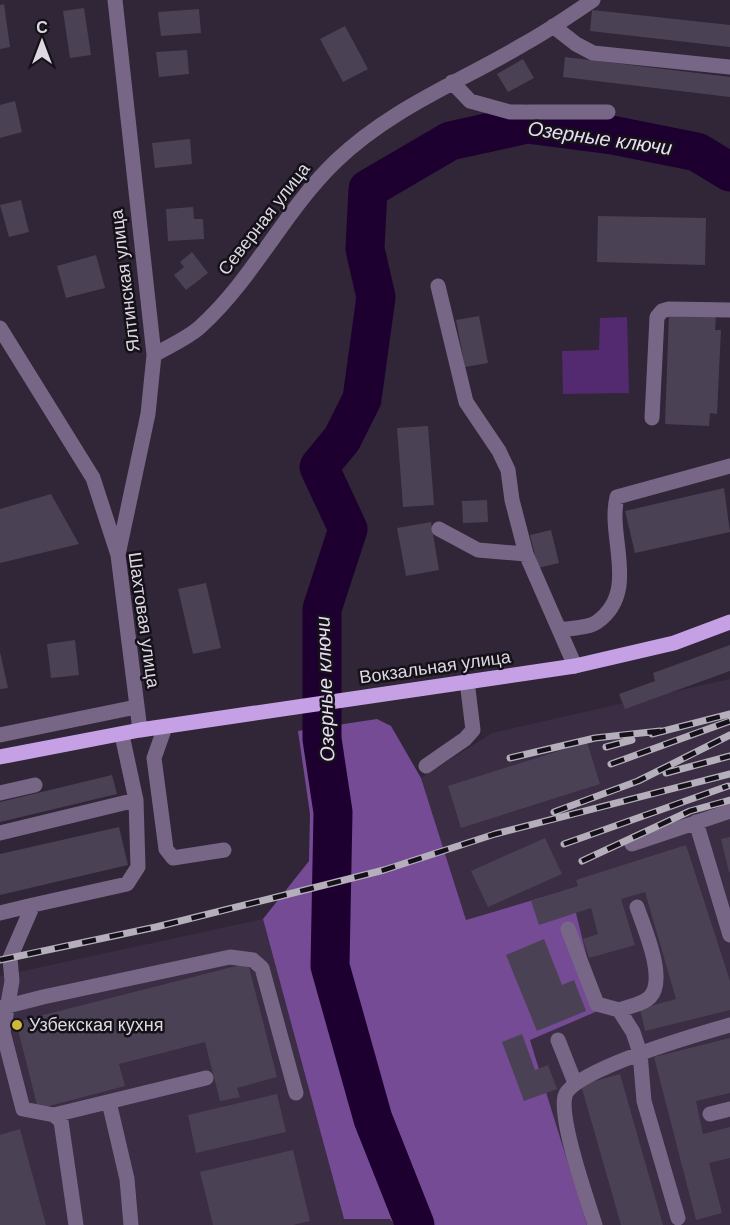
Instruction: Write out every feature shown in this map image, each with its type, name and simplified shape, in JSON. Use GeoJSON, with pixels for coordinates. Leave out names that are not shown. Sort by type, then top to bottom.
{"type":"FeatureCollection","features":[{"type":"Feature","properties":{"kind":"main road","name":"Вокзальная улица"},"geometry":{"type":"LineString","coordinates":[[0,757],[140,730],[575,666],[674,643],[730,622]]}},
{"type":"Feature","properties":{"kind":"street","name":"Ялтинская улица"},"geometry":{"type":"LineString","coordinates":[[115,0],[154,356],[148,414],[118,555]]}},
{"type":"Feature","properties":{"kind":"street","name":"Северная улица"},"geometry":{"type":"LineString","coordinates":[[154,356],[199,328],[244,279],[311,187],[336,160],[388,118],[553,26],[593,0]]}},
{"type":"Feature","properties":{"kind":"street"},"geometry":{"type":"LineString","coordinates":[[553,26],[576,44],[593,53],[730,66]]}},
{"type":"Feature","properties":{"kind":"street"},"geometry":{"type":"LineString","coordinates":[[452,81],[470,102],[510,112],[608,112]]}},
{"type":"Feature","properties":{"kind":"street"},"geometry":{"type":"LineString","coordinates":[[438,286],[466,402],[499,451],[508,470],[512,500],[526,554],[575,666]]}},
{"type":"Feature","properties":{"kind":"street"},"geometry":{"type":"LineString","coordinates":[[652,418],[657,317],[669,309],[730,310]]}},
{"type":"Feature","properties":{"kind":"street","name":"Шахтовая улица"},"geometry":{"type":"LineString","coordinates":[[0,328],[93,478],[118,555],[140,730]]}},
{"type":"Feature","properties":{"kind":"street"},"geometry":{"type":"LineString","coordinates":[[561,630],[596,623],[614,604],[620,583],[620,558],[614,510],[617,498],[730,466]]}},
{"type":"Feature","properties":{"kind":"street"},"geometry":{"type":"LineString","coordinates":[[439,530],[478,550],[526,554]]}},
{"type":"Feature","properties":{"kind":"street"},"geometry":{"type":"LineString","coordinates":[[426,766],[465,739],[473,730],[467,681]]}},
{"type":"Feature","properties":{"kind":"street"},"geometry":{"type":"LineString","coordinates":[[0,735],[136,707]]}},
{"type":"Feature","properties":{"kind":"street"},"geometry":{"type":"LineString","coordinates":[[165,728],[154,758],[166,849],[173,858],[224,850]]}},
{"type":"Feature","properties":{"kind":"street"},"geometry":{"type":"LineString","coordinates":[[0,913],[128,884],[138,867],[136,800],[122,735]]}},
{"type":"Feature","properties":{"kind":"street"},"geometry":{"type":"LineString","coordinates":[[0,793],[35,785]]}},
{"type":"Feature","properties":{"kind":"street"},"geometry":{"type":"LineString","coordinates":[[0,833],[136,800]]}},
{"type":"Feature","properties":{"kind":"street"},"geometry":{"type":"LineString","coordinates":[[632,844],[730,811]]}},
{"type":"Feature","properties":{"kind":"street"},"geometry":{"type":"LineString","coordinates":[[696,822],[730,935]]}},
{"type":"Feature","properties":{"kind":"street"},"geometry":{"type":"LineString","coordinates":[[33,906],[10,958],[12,981],[3,1007],[3,1032],[23,1109],[54,1116],[61,1120],[76,1225]]}},
{"type":"Feature","properties":{"kind":"street"},"geometry":{"type":"LineString","coordinates":[[568,929],[597,1004],[620,1011],[649,998],[657,984],[653,958],[638,907]]}},
{"type":"Feature","properties":{"kind":"street"},"geometry":{"type":"LineString","coordinates":[[3,1007],[230,957],[253,960],[262,968],[296,1093]]}},
{"type":"Feature","properties":{"kind":"street"},"geometry":{"type":"LineString","coordinates":[[620,1011],[633,1032],[640,1053],[644,1101],[678,1218]]}},
{"type":"Feature","properties":{"kind":"street"},"geometry":{"type":"LineString","coordinates":[[595,1225],[573,1154],[564,1107],[565,1094],[575,1083],[640,1053],[730,1025]]}},
{"type":"Feature","properties":{"kind":"street"},"geometry":{"type":"LineString","coordinates":[[558,1040],[575,1083]]}},
{"type":"Feature","properties":{"kind":"street"},"geometry":{"type":"LineString","coordinates":[[54,1116],[206,1078]]}},
{"type":"Feature","properties":{"kind":"street"},"geometry":{"type":"LineString","coordinates":[[109,1102],[127,1179],[131,1225]]}},
{"type":"Feature","properties":{"kind":"street"},"geometry":{"type":"LineString","coordinates":[[710,1114],[730,1109]]}},
{"type":"Feature","properties":{"kind":"shaded area"},"geometry":{"type":"Polygon","coordinates":[[[627,317],[629,393],[563,394],[562,351],[599,350],[600,318],[627,317]]]}},
{"type":"Feature","properties":{"kind":"shaded area"},"geometry":{"type":"Polygon","coordinates":[[[730,679],[730,1225],[587,1225],[530,1040],[570,889],[466,920],[421,778],[492,733],[730,679]]]}},
{"type":"Feature","properties":{"kind":"shaded area"},"geometry":{"type":"Polygon","coordinates":[[[377,719],[391,726],[421,778],[466,920],[570,889],[600,1010],[530,1040],[587,1225],[395,1225],[390,1219],[344,1219],[263,919],[309,861],[310,814],[298,731],[377,719]]]}},
{"type":"Feature","properties":{"kind":"shaded area"},"geometry":{"type":"Polygon","coordinates":[[[263,919],[344,1219],[391,1219],[395,1225],[0,1225],[0,976],[263,919]]]}},
{"type":"Feature","properties":{"kind":"building"},"geometry":{"type":"Polygon","coordinates":[[[4,4],[10,47],[0,49],[0,5],[4,4]]]}},
{"type":"Feature","properties":{"kind":"building"},"geometry":{"type":"Polygon","coordinates":[[[84,8],[91,55],[70,58],[63,11],[84,8]]]}},
{"type":"Feature","properties":{"kind":"building"},"geometry":{"type":"Polygon","coordinates":[[[199,9],[201,33],[161,36],[158,12],[199,9]]]}},
{"type":"Feature","properties":{"kind":"building"},"geometry":{"type":"Polygon","coordinates":[[[592,10],[730,25],[730,47],[590,31],[592,10]]]}},
{"type":"Feature","properties":{"kind":"building"},"geometry":{"type":"Polygon","coordinates":[[[345,26],[368,69],[343,82],[320,39],[345,26]]]}},
{"type":"Feature","properties":{"kind":"building"},"geometry":{"type":"Polygon","coordinates":[[[187,50],[189,74],[159,77],[156,52],[187,50]]]}},
{"type":"Feature","properties":{"kind":"building"},"geometry":{"type":"Polygon","coordinates":[[[565,57],[730,77],[730,97],[563,77],[565,57]]]}},
{"type":"Feature","properties":{"kind":"building"},"geometry":{"type":"Polygon","coordinates":[[[523,59],[534,78],[508,92],[497,74],[523,59]]]}},
{"type":"Feature","properties":{"kind":"building"},"geometry":{"type":"Polygon","coordinates":[[[15,101],[22,132],[0,138],[0,105],[15,101]]]}},
{"type":"Feature","properties":{"kind":"building"},"geometry":{"type":"Polygon","coordinates":[[[190,139],[192,164],[155,168],[152,143],[190,139]]]}},
{"type":"Feature","properties":{"kind":"building"},"geometry":{"type":"Polygon","coordinates":[[[21,200],[29,232],[9,237],[0,205],[21,200]]]}},
{"type":"Feature","properties":{"kind":"building"},"geometry":{"type":"Polygon","coordinates":[[[193,207],[194,219],[203,219],[204,239],[168,241],[166,209],[193,207]]]}},
{"type":"Feature","properties":{"kind":"building"},"geometry":{"type":"Polygon","coordinates":[[[598,216],[706,218],[705,265],[597,262],[598,216]]]}},
{"type":"Feature","properties":{"kind":"building"},"geometry":{"type":"Polygon","coordinates":[[[192,252],[208,273],[186,290],[174,275],[184,267],[180,262],[192,252]]]}},
{"type":"Feature","properties":{"kind":"building"},"geometry":{"type":"Polygon","coordinates":[[[96,255],[105,288],[66,298],[57,266],[96,255]]]}},
{"type":"Feature","properties":{"kind":"building"},"geometry":{"type":"Polygon","coordinates":[[[669,314],[716,316],[715,330],[721,330],[717,414],[710,413],[709,426],[665,424],[669,314]]]}},
{"type":"Feature","properties":{"kind":"building"},"geometry":{"type":"Polygon","coordinates":[[[479,316],[488,363],[465,367],[456,320],[479,316]]]}},
{"type":"Feature","properties":{"kind":"building"},"geometry":{"type":"Polygon","coordinates":[[[428,426],[434,505],[403,507],[397,428],[428,426]]]}},
{"type":"Feature","properties":{"kind":"building"},"geometry":{"type":"Polygon","coordinates":[[[724,488],[730,532],[635,553],[625,511],[724,488]]]}},
{"type":"Feature","properties":{"kind":"building"},"geometry":{"type":"Polygon","coordinates":[[[51,494],[79,544],[0,563],[0,509],[51,494]]]}},
{"type":"Feature","properties":{"kind":"building"},"geometry":{"type":"Polygon","coordinates":[[[487,500],[488,522],[463,523],[462,501],[487,500]]]}},
{"type":"Feature","properties":{"kind":"building"},"geometry":{"type":"Polygon","coordinates":[[[431,522],[439,570],[406,576],[397,528],[431,522]]]}},
{"type":"Feature","properties":{"kind":"building"},"geometry":{"type":"Polygon","coordinates":[[[551,530],[559,563],[538,568],[530,535],[551,530]]]}},
{"type":"Feature","properties":{"kind":"building"},"geometry":{"type":"Polygon","coordinates":[[[206,583],[221,648],[193,654],[178,589],[206,583]]]}},
{"type":"Feature","properties":{"kind":"building"},"geometry":{"type":"Polygon","coordinates":[[[75,640],[79,675],[51,678],[47,644],[75,640]]]}},
{"type":"Feature","properties":{"kind":"building"},"geometry":{"type":"Polygon","coordinates":[[[730,645],[730,671],[625,709],[619,694],[655,681],[653,673],[730,645]]]}},
{"type":"Feature","properties":{"kind":"building"},"geometry":{"type":"Polygon","coordinates":[[[0,652],[8,688],[0,689],[0,652]]]}},
{"type":"Feature","properties":{"kind":"building"},"geometry":{"type":"Polygon","coordinates":[[[587,742],[600,784],[461,828],[448,786],[587,742]]]}},
{"type":"Feature","properties":{"kind":"building"},"geometry":{"type":"Polygon","coordinates":[[[112,775],[117,794],[0,822],[0,802],[112,775]]]}},
{"type":"Feature","properties":{"kind":"building"},"geometry":{"type":"Polygon","coordinates":[[[119,827],[128,865],[0,895],[0,854],[119,827]]]}},
{"type":"Feature","properties":{"kind":"building"},"geometry":{"type":"Polygon","coordinates":[[[730,837],[730,872],[729,872],[721,839],[730,837]]]}},
{"type":"Feature","properties":{"kind":"building"},"geometry":{"type":"Polygon","coordinates":[[[545,838],[562,874],[488,907],[471,871],[545,838]]]}},
{"type":"Feature","properties":{"kind":"building"},"geometry":{"type":"Polygon","coordinates":[[[686,845],[730,981],[730,1010],[645,1031],[640,1009],[676,999],[645,892],[621,899],[635,945],[589,958],[583,939],[598,934],[591,908],[539,925],[531,901],[578,886],[576,880],[686,845]]]}},
{"type":"Feature","properties":{"kind":"building"},"geometry":{"type":"Polygon","coordinates":[[[544,939],[562,985],[574,980],[586,1011],[537,1031],[506,955],[544,939]]]}},
{"type":"Feature","properties":{"kind":"building"},"geometry":{"type":"Polygon","coordinates":[[[248,963],[277,1077],[237,1088],[240,1097],[220,1101],[205,1042],[119,1064],[125,1086],[38,1109],[16,1022],[248,963]]]}},
{"type":"Feature","properties":{"kind":"building"},"geometry":{"type":"Polygon","coordinates":[[[522,1034],[535,1070],[548,1065],[557,1089],[524,1101],[502,1042],[522,1034]]]}},
{"type":"Feature","properties":{"kind":"building"},"geometry":{"type":"Polygon","coordinates":[[[730,1038],[730,1093],[696,1101],[703,1134],[730,1127],[730,1158],[709,1163],[722,1213],[696,1220],[654,1057],[730,1038]]]}},
{"type":"Feature","properties":{"kind":"building"},"geometry":{"type":"Polygon","coordinates":[[[620,1074],[663,1225],[621,1225],[581,1085],[620,1074]]]}},
{"type":"Feature","properties":{"kind":"building"},"geometry":{"type":"Polygon","coordinates":[[[277,1094],[286,1132],[196,1153],[188,1115],[277,1094]]]}},
{"type":"Feature","properties":{"kind":"building"},"geometry":{"type":"Polygon","coordinates":[[[20,1129],[46,1225],[0,1225],[0,1135],[20,1129]]]}},
{"type":"Feature","properties":{"kind":"building"},"geometry":{"type":"Polygon","coordinates":[[[293,1150],[310,1221],[293,1225],[213,1225],[200,1172],[293,1150]]]}},
{"type":"Feature","properties":{"kind":"waterway","name":"Озерные ключи"},"geometry":{"type":"LineString","coordinates":[[415,1225],[373,1119],[330,966],[333,812],[322,739],[322,609],[348,529],[319,467],[342,439],[362,399],[376,297],[365,249],[368,189],[450,141],[527,124],[612,135],[697,152],[730,172]]}},
{"type":"Feature","properties":{"kind":"railway"},"geometry":{"type":"LineString","coordinates":[[652,734],[730,714]]}},
{"type":"Feature","properties":{"kind":"railway"},"geometry":{"type":"LineString","coordinates":[[611,764],[730,721]]}},
{"type":"Feature","properties":{"kind":"railway"},"geometry":{"type":"LineString","coordinates":[[510,758],[595,738],[660,731]]}},
{"type":"Feature","properties":{"kind":"railway"},"geometry":{"type":"LineString","coordinates":[[554,812],[638,781],[730,735]]}},
{"type":"Feature","properties":{"kind":"railway"},"geometry":{"type":"LineString","coordinates":[[606,747],[632,740]]}},
{"type":"Feature","properties":{"kind":"railway"},"geometry":{"type":"LineString","coordinates":[[666,773],[730,756]]}},
{"type":"Feature","properties":{"kind":"railway"},"geometry":{"type":"LineString","coordinates":[[0,960],[156,927],[384,870],[495,834],[730,774]]}},
{"type":"Feature","properties":{"kind":"railway"},"geometry":{"type":"LineString","coordinates":[[564,844],[728,786]]}},
{"type":"Feature","properties":{"kind":"railway"},"geometry":{"type":"LineString","coordinates":[[582,861],[690,811],[730,800]]}},
{"type":"Feature","properties":{"kind":"place","name":"Узбекская кухня"},"geometry":{"type":"Point","coordinates":[17,1025]}}]}
